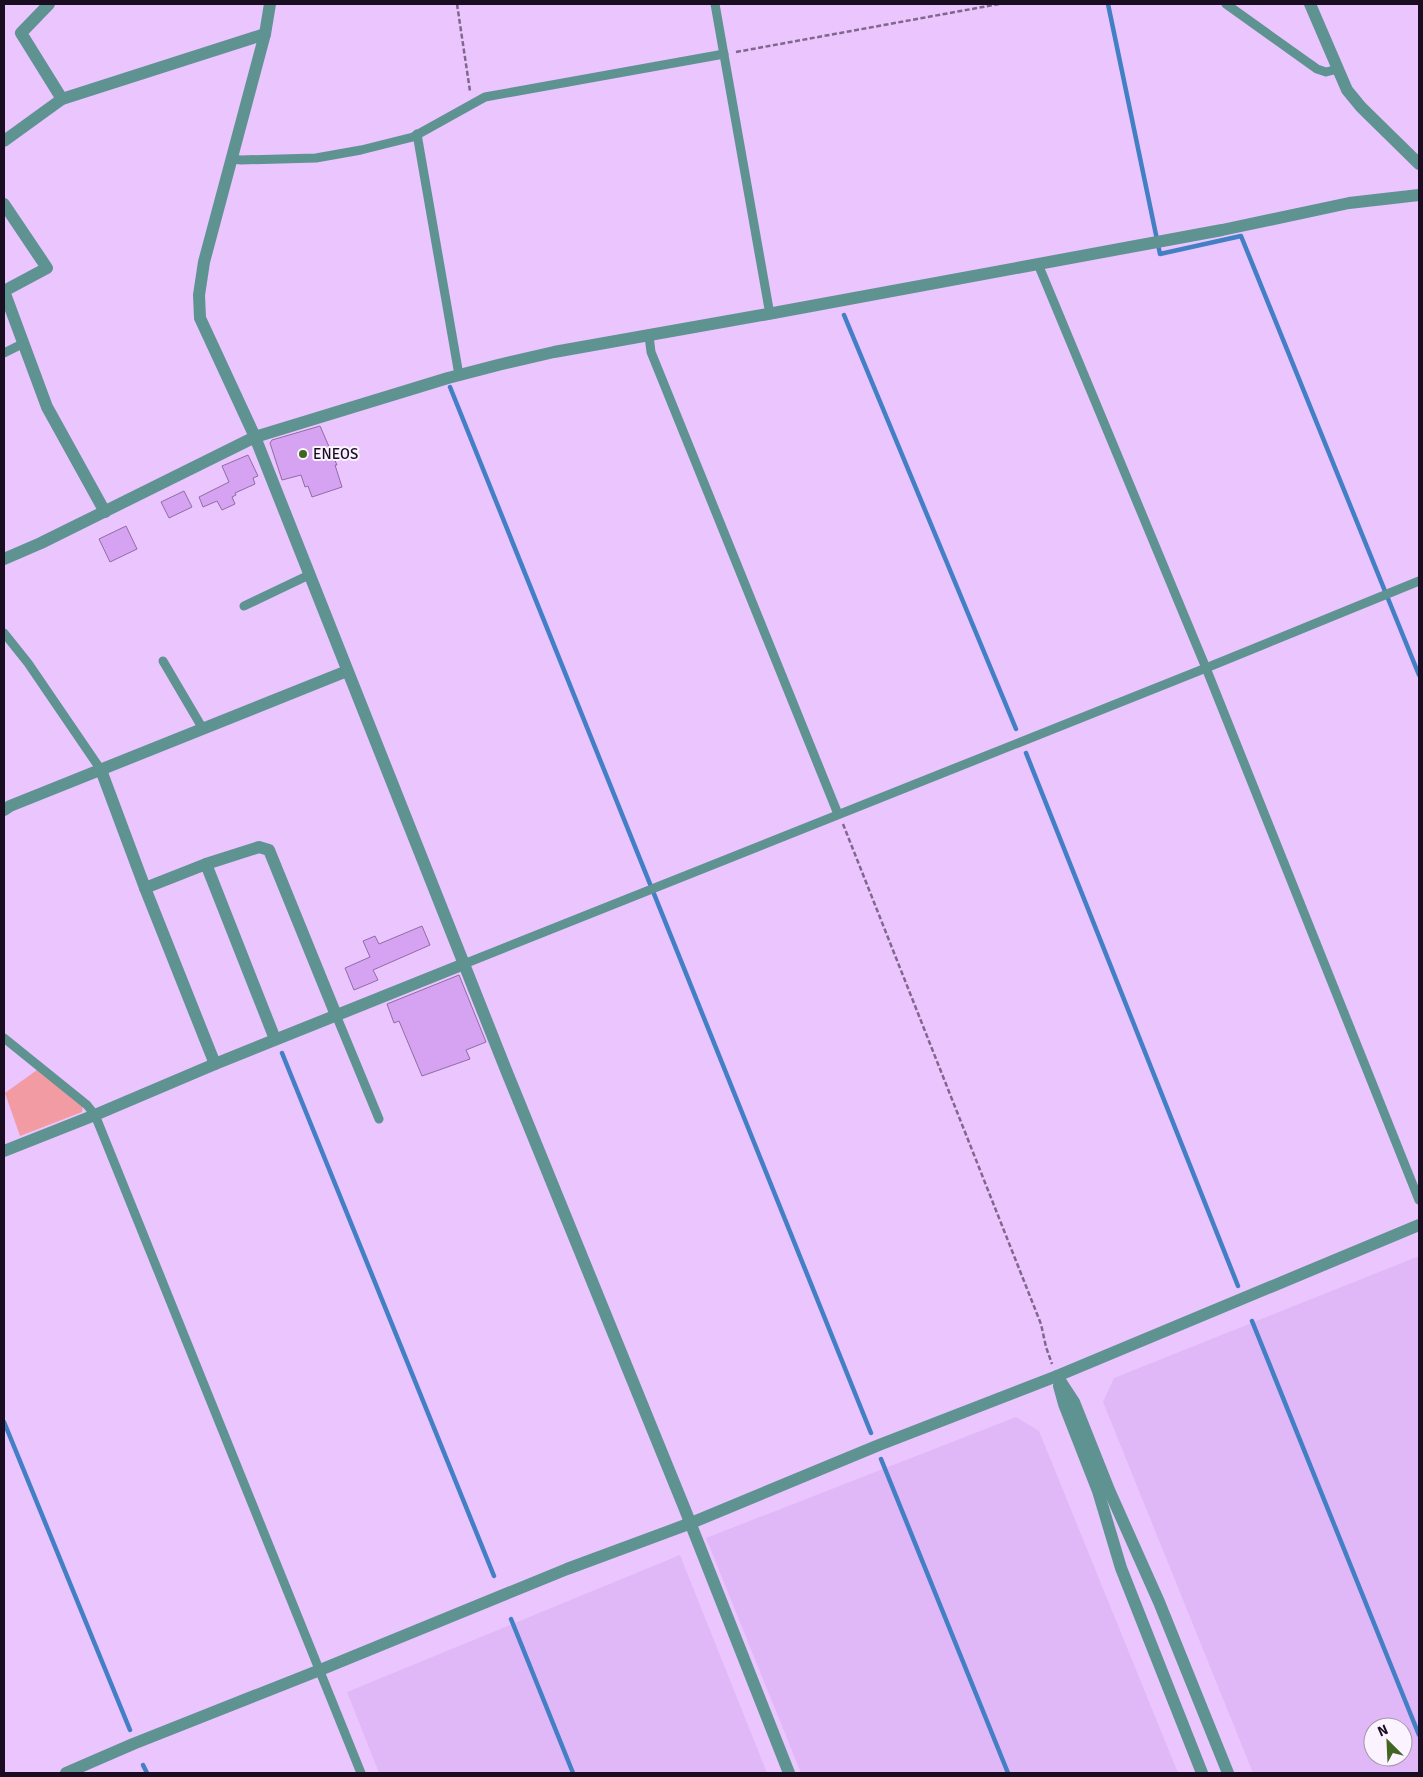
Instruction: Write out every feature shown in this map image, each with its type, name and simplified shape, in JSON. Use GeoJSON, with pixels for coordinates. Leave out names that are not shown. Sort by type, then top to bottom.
{"type":"FeatureCollection","features":[{"type":"Feature","properties":{"kind":"street"},"geometry":{"type":"LineString","coordinates":[[49,4],[21,33],[62,99]]}},
{"type":"Feature","properties":{"kind":"street"},"geometry":{"type":"LineString","coordinates":[[270,4],[265,34],[204,262],[199,295],[200,318],[255,437],[347,672],[691,1523],[789,1773]]}},
{"type":"Feature","properties":{"kind":"street"},"geometry":{"type":"LineString","coordinates":[[1310,4],[1346,90],[1419,164]]}},
{"type":"Feature","properties":{"kind":"street"},"geometry":{"type":"LineString","coordinates":[[4,141],[62,99],[265,34]]}},
{"type":"Feature","properties":{"kind":"street"},"geometry":{"type":"LineString","coordinates":[[4,558],[41,543],[255,437],[459,375],[554,352],[1222,230],[1349,203],[1419,195]]}},
{"type":"Feature","properties":{"kind":"street"},"geometry":{"type":"LineString","coordinates":[[4,204],[47,268],[4,291],[48,407],[104,512]]}},
{"type":"Feature","properties":{"kind":"street"},"geometry":{"type":"LineString","coordinates":[[4,810],[347,672]]}},
{"type":"Feature","properties":{"kind":"street"},"geometry":{"type":"LineString","coordinates":[[101,770],[145,888],[215,1064]]}},
{"type":"Feature","properties":{"kind":"street"},"geometry":{"type":"LineString","coordinates":[[145,888],[206,864],[259,847],[268,850],[336,1014]]}},
{"type":"Feature","properties":{"kind":"street"},"geometry":{"type":"LineString","coordinates":[[206,864],[275,1039]]}},
{"type":"Feature","properties":{"kind":"street"},"geometry":{"type":"LineString","coordinates":[[4,1151],[336,1014],[464,964]]}},
{"type":"Feature","properties":{"kind":"street"},"geometry":{"type":"LineString","coordinates":[[66,1773],[133,1744],[558,1573],[691,1523],[879,1445],[1057,1376],[1419,1225]]}},
{"type":"Feature","properties":{"kind":"street"},"geometry":{"type":"LineString","coordinates":[[1057,1376],[1064,1404],[1098,1491],[1121,1568],[1202,1773]]}},
{"type":"Feature","properties":{"kind":"street"},"geometry":{"type":"LineString","coordinates":[[1057,1376],[1074,1402],[1117,1508],[1159,1602],[1228,1773]]}},
{"type":"Feature","properties":{"kind":"lane"},"geometry":{"type":"LineString","coordinates":[[715,4],[766,290],[768,314]]}},
{"type":"Feature","properties":{"kind":"lane"},"geometry":{"type":"LineString","coordinates":[[1226,4],[1317,69],[1326,72],[1338,69]]}},
{"type":"Feature","properties":{"kind":"lane"},"geometry":{"type":"LineString","coordinates":[[232,159],[316,158],[361,150],[413,137],[485,97],[724,54]]}},
{"type":"Feature","properties":{"kind":"lane"},"geometry":{"type":"LineString","coordinates":[[417,134],[459,375]]}},
{"type":"Feature","properties":{"kind":"lane"},"geometry":{"type":"LineString","coordinates":[[1038,264],[1206,668],[1419,1200]]}},
{"type":"Feature","properties":{"kind":"lane"},"geometry":{"type":"LineString","coordinates":[[649,336],[655,362],[838,814]]}},
{"type":"Feature","properties":{"kind":"lane"},"geometry":{"type":"LineString","coordinates":[[4,353],[24,343]]}},
{"type":"Feature","properties":{"kind":"lane"},"geometry":{"type":"LineString","coordinates":[[244,606],[309,575]]}},
{"type":"Feature","properties":{"kind":"lane"},"geometry":{"type":"LineString","coordinates":[[464,964],[1419,581]]}},
{"type":"Feature","properties":{"kind":"lane"},"geometry":{"type":"LineString","coordinates":[[4,633],[28,663],[101,770]]}},
{"type":"Feature","properties":{"kind":"lane"},"geometry":{"type":"LineString","coordinates":[[163,661],[203,729]]}},
{"type":"Feature","properties":{"kind":"lane"},"geometry":{"type":"LineString","coordinates":[[336,1014],[379,1118]]}},
{"type":"Feature","properties":{"kind":"lane"},"geometry":{"type":"LineString","coordinates":[[4,1038],[87,1105],[95,1115],[361,1773]]}},
{"type":"Feature","properties":{"kind":"path"},"geometry":{"type":"LineString","coordinates":[[457,4],[472,105]]}},
{"type":"Feature","properties":{"kind":"path"},"geometry":{"type":"LineString","coordinates":[[724,54],[999,4]]}},
{"type":"Feature","properties":{"kind":"path"},"geometry":{"type":"LineString","coordinates":[[838,814],[1042,1324],[1046,1347],[1057,1376]]}},
{"type":"Feature","properties":{"kind":"shaded area"},"geometry":{"type":"Polygon","coordinates":[[[37,1070],[83,1105],[82,1112],[20,1136],[5,1093],[37,1070]]]}},
{"type":"Feature","properties":{"kind":"shaded area"},"geometry":{"type":"Polygon","coordinates":[[[1419,1256],[1419,1773],[1253,1773],[1103,1402],[1114,1378],[1419,1256]]]}},
{"type":"Feature","properties":{"kind":"shaded area"},"geometry":{"type":"Polygon","coordinates":[[[1016,1417],[1039,1431],[1178,1773],[801,1773],[706,1538],[1016,1417]]]}},
{"type":"Feature","properties":{"kind":"shaded area"},"geometry":{"type":"Polygon","coordinates":[[[680,1555],[767,1773],[379,1773],[347,1692],[680,1555]]]}},
{"type":"Feature","properties":{"kind":"building","name":"ENEOS"},"geometry":{"type":"Polygon","coordinates":[[[320,426],[337,465],[335,465],[342,487],[312,497],[308,486],[305,487],[301,475],[282,480],[270,443],[272,440],[320,426]]]}},
{"type":"Feature","properties":{"kind":"building"},"geometry":{"type":"Polygon","coordinates":[[[248,455],[258,476],[253,478],[255,484],[235,493],[236,495],[232,497],[235,504],[222,510],[217,501],[203,507],[199,497],[229,482],[222,466],[248,455]]]}},
{"type":"Feature","properties":{"kind":"building"},"geometry":{"type":"Polygon","coordinates":[[[184,491],[192,507],[169,518],[161,502],[184,491]]]}},
{"type":"Feature","properties":{"kind":"building"},"geometry":{"type":"Polygon","coordinates":[[[126,526],[137,549],[110,562],[99,539],[126,526]]]}},
{"type":"Feature","properties":{"kind":"building"},"geometry":{"type":"Polygon","coordinates":[[[422,926],[430,945],[373,970],[378,980],[354,990],[345,968],[370,957],[363,941],[375,936],[379,944],[422,926]]]}},
{"type":"Feature","properties":{"kind":"building"},"geometry":{"type":"Polygon","coordinates":[[[459,975],[486,1042],[466,1050],[470,1059],[422,1076],[399,1021],[394,1023],[387,1004],[459,975]]]}},
{"type":"Feature","properties":{"kind":"waterway"},"geometry":{"type":"LineString","coordinates":[[1108,4],[1160,254],[1241,236],[1419,675]]}},
{"type":"Feature","properties":{"kind":"waterway"},"geometry":{"type":"LineString","coordinates":[[844,315],[1016,729]]}},
{"type":"Feature","properties":{"kind":"waterway"},"geometry":{"type":"LineString","coordinates":[[450,387],[871,1433]]}},
{"type":"Feature","properties":{"kind":"waterway"},"geometry":{"type":"LineString","coordinates":[[1026,753],[1238,1286]]}},
{"type":"Feature","properties":{"kind":"waterway"},"geometry":{"type":"LineString","coordinates":[[282,1053],[494,1576]]}},
{"type":"Feature","properties":{"kind":"waterway"},"geometry":{"type":"LineString","coordinates":[[1252,1321],[1419,1735]]}},
{"type":"Feature","properties":{"kind":"waterway"},"geometry":{"type":"LineString","coordinates":[[4,1422],[130,1730]]}},
{"type":"Feature","properties":{"kind":"waterway"},"geometry":{"type":"LineString","coordinates":[[881,1459],[1008,1773]]}},
{"type":"Feature","properties":{"kind":"waterway"},"geometry":{"type":"LineString","coordinates":[[511,1619],[573,1773]]}},
{"type":"Feature","properties":{"kind":"waterway"},"geometry":{"type":"LineString","coordinates":[[143,1765],[147,1773]]}},
{"type":"Feature","properties":{"kind":"place","name":"ENEOS"},"geometry":{"type":"Point","coordinates":[303,454]}}]}
